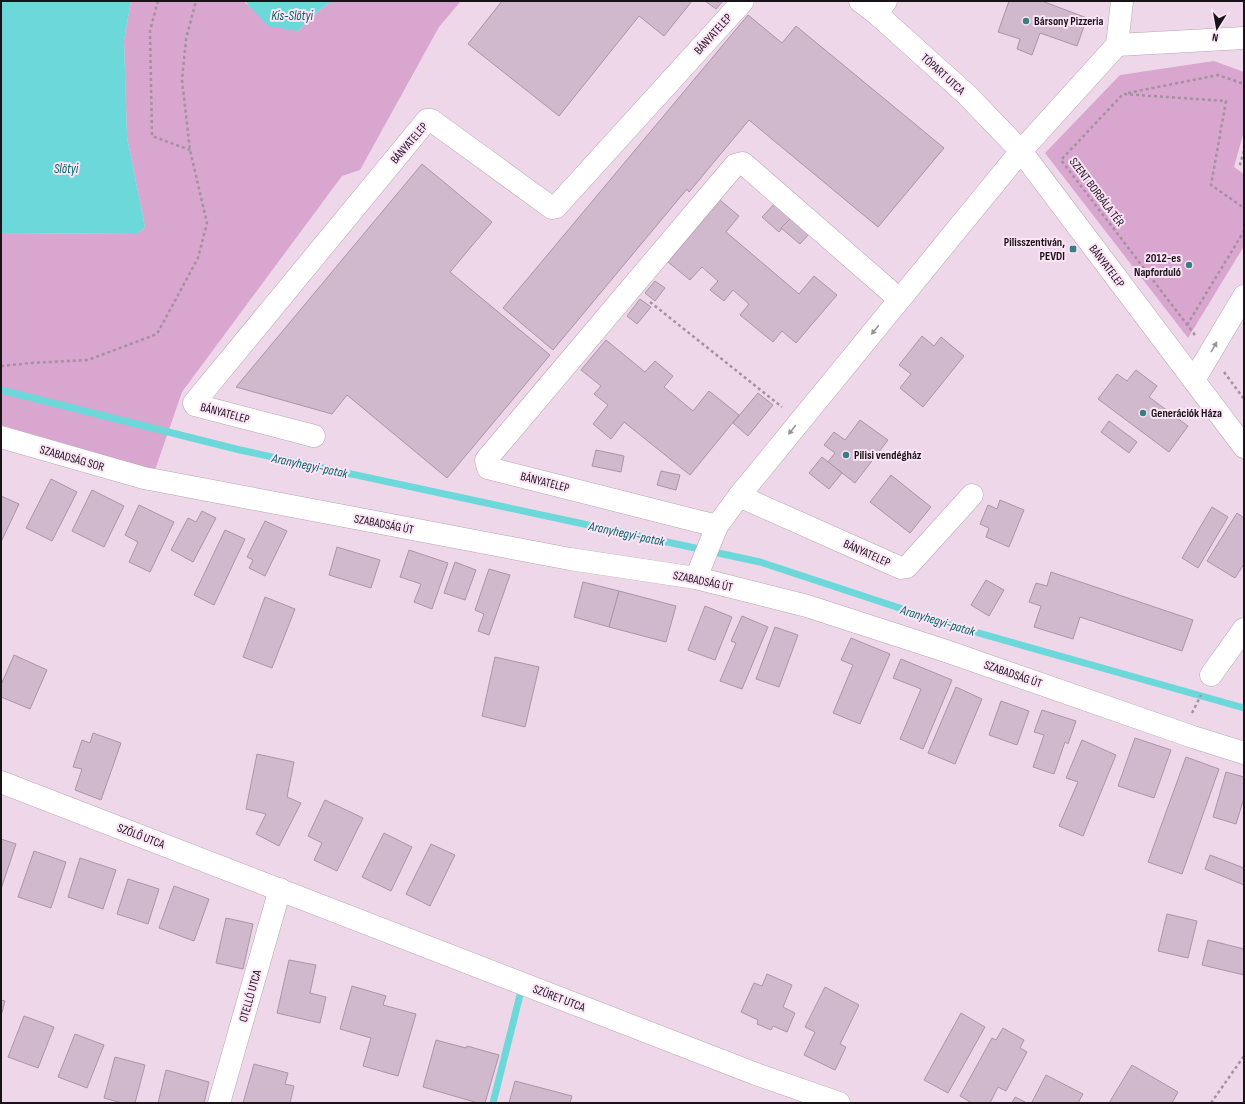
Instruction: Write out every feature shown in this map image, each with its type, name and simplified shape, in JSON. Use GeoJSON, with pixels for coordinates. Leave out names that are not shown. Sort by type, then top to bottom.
{"type":"FeatureCollection","features":[{"type":"Feature","properties":{"kind":"street","name":"BÁNYATELEP"},"geometry":{"type":"LineString","coordinates":[[314,436],[195,406],[194,403],[427,120],[431,120],[552,208],[556,207],[743,1]]}},
{"type":"Feature","properties":{"kind":"street","name":"TÓPART UTCA"},"geometry":{"type":"LineString","coordinates":[[860,1],[882,8],[1021,151]]}},
{"type":"Feature","properties":{"kind":"street"},"geometry":{"type":"LineString","coordinates":[[698,575],[715,530],[739,496],[1021,151],[1117,45],[1122,1]]}},
{"type":"Feature","properties":{"kind":"street"},"geometry":{"type":"LineString","coordinates":[[1117,45],[1244,38]]}},
{"type":"Feature","properties":{"kind":"street","name":"BÁNYATELEP"},"geometry":{"type":"LineString","coordinates":[[1021,151],[1194,380]]}},
{"type":"Feature","properties":{"kind":"street","name":"BÁNYATELEP"},"geometry":{"type":"LineString","coordinates":[[715,530],[488,468],[486,460],[734,164],[743,164],[900,300]]}},
{"type":"Feature","properties":{"kind":"street"},"geometry":{"type":"LineString","coordinates":[[1244,296],[1194,380],[1244,447]]}},
{"type":"Feature","properties":{"kind":"street","name":"SZABADSÁG SOR"},"geometry":{"type":"LineString","coordinates":[[1,437],[144,478]]}},
{"type":"Feature","properties":{"kind":"street","name":"SZABADSÁG ÚT"},"geometry":{"type":"LineString","coordinates":[[144,478],[570,559],[698,575],[807,606],[946,651],[1193,737],[1244,753]]}},
{"type":"Feature","properties":{"kind":"street","name":"BÁNYATELEP"},"geometry":{"type":"LineString","coordinates":[[739,496],[901,568],[907,567],[972,495]]}},
{"type":"Feature","properties":{"kind":"street"},"geometry":{"type":"LineString","coordinates":[[1211,675],[1244,629]]}},
{"type":"Feature","properties":{"kind":"street","name":"SZŐLŐ UTCA"},"geometry":{"type":"LineString","coordinates":[[1,782],[280,889]]}},
{"type":"Feature","properties":{"kind":"street","name":"OTELLÓ UTCA"},"geometry":{"type":"LineString","coordinates":[[219,1103],[280,889]]}},
{"type":"Feature","properties":{"kind":"street","name":"SZÜRET UTCA"},"geometry":{"type":"LineString","coordinates":[[280,889],[756,1074],[839,1103]]}},
{"type":"Feature","properties":{"kind":"path"},"geometry":{"type":"LineString","coordinates":[[158,1],[150,31],[152,136],[190,150]]}},
{"type":"Feature","properties":{"kind":"path"},"geometry":{"type":"LineString","coordinates":[[1,366],[88,360],[157,334],[198,258],[207,223],[190,150],[182,80],[186,39],[196,1]]}},
{"type":"Feature","properties":{"kind":"path"},"geometry":{"type":"LineString","coordinates":[[1123,94],[1218,75],[1244,84]]}},
{"type":"Feature","properties":{"kind":"path"},"geometry":{"type":"LineString","coordinates":[[1123,94],[1226,101],[1211,185],[1244,208]]}},
{"type":"Feature","properties":{"kind":"path","name":"SZENT BORBÁLA TÉR"},"geometry":{"type":"LineString","coordinates":[[1123,94],[1061,160],[1187,325],[1244,231]]}},
{"type":"Feature","properties":{"kind":"path"},"geometry":{"type":"LineString","coordinates":[[1244,151],[1240,164],[1244,166]]}},
{"type":"Feature","properties":{"kind":"path"},"geometry":{"type":"LineString","coordinates":[[631,287],[799,421]]}},
{"type":"Feature","properties":{"kind":"path"},"geometry":{"type":"LineString","coordinates":[[1211,1103],[1244,1056]]}},
{"type":"Feature","properties":{"kind":"shaded area"},"geometry":{"type":"Polygon","coordinates":[[[131,1],[245,1],[245,3],[298,31],[317,12],[332,1],[461,1],[439,27],[360,170],[342,176],[182,392],[155,470],[1,425],[1,233],[137,234],[145,227],[127,137],[124,40],[131,1]]]}},
{"type":"Feature","properties":{"kind":"shaded area"},"geometry":{"type":"Polygon","coordinates":[[[1214,61],[1244,72],[1244,131],[1234,167],[1244,174],[1244,246],[1188,338],[1045,153],[1120,75],[1214,61]]]}},
{"type":"Feature","properties":{"kind":"water","name":"Slötyi"},"geometry":{"type":"Polygon","coordinates":[[[1,1],[131,1],[124,40],[127,137],[145,227],[137,234],[1,233],[1,1]]]}},
{"type":"Feature","properties":{"kind":"water","name":"Kis-Slötyi"},"geometry":{"type":"Polygon","coordinates":[[[245,1],[332,1],[317,12],[298,31],[268,26],[245,1]]]}},
{"type":"Feature","properties":{"kind":"building"},"geometry":{"type":"Polygon","coordinates":[[[502,1],[692,1],[664,36],[639,16],[559,116],[468,44],[502,1]]]}},
{"type":"Feature","properties":{"kind":"building"},"geometry":{"type":"Polygon","coordinates":[[[705,1],[723,1],[716,9],[705,1]]]}},
{"type":"Feature","properties":{"kind":"building"},"geometry":{"type":"Polygon","coordinates":[[[1009,1],[1042,1],[1087,18],[1077,46],[1040,33],[1032,55],[1017,49],[1020,39],[998,32],[1009,1]]]}},
{"type":"Feature","properties":{"kind":"building"},"geometry":{"type":"Polygon","coordinates":[[[748,15],[782,43],[796,26],[944,148],[878,227],[749,120],[689,192],[687,189],[553,350],[503,308],[748,15]]]}},
{"type":"Feature","properties":{"kind":"building"},"geometry":{"type":"Polygon","coordinates":[[[422,164],[492,222],[450,272],[550,355],[447,478],[347,395],[332,414],[236,387],[422,164]]]}},
{"type":"Feature","properties":{"kind":"building"},"geometry":{"type":"Polygon","coordinates":[[[720,200],[739,216],[726,232],[799,294],[814,276],[837,295],[796,343],[782,331],[773,342],[740,315],[749,304],[733,290],[724,301],[710,290],[718,281],[702,267],[690,280],[668,262],[720,200]]]}},
{"type":"Feature","properties":{"kind":"building"},"geometry":{"type":"Polygon","coordinates":[[[776,202],[792,217],[779,232],[762,217],[776,202]]]}},
{"type":"Feature","properties":{"kind":"building"},"geometry":{"type":"Polygon","coordinates":[[[792,217],[810,233],[800,244],[781,228],[792,217]]]}},
{"type":"Feature","properties":{"kind":"building"},"geometry":{"type":"Polygon","coordinates":[[[655,281],[665,288],[655,301],[645,293],[655,281]]]}},
{"type":"Feature","properties":{"kind":"building"},"geometry":{"type":"Polygon","coordinates":[[[640,299],[651,307],[637,324],[627,316],[640,299]]]}},
{"type":"Feature","properties":{"kind":"building"},"geometry":{"type":"Polygon","coordinates":[[[922,336],[934,346],[941,337],[964,356],[923,407],[900,388],[911,374],[899,365],[922,336]]]}},
{"type":"Feature","properties":{"kind":"building"},"geometry":{"type":"Polygon","coordinates":[[[606,340],[645,372],[655,361],[673,376],[664,387],[693,411],[709,391],[739,415],[690,475],[624,422],[611,439],[593,424],[608,405],[594,394],[601,386],[581,370],[606,340]]]}},
{"type":"Feature","properties":{"kind":"building","name":"Generációk Háza"},"geometry":{"type":"Polygon","coordinates":[[[1136,370],[1157,386],[1149,397],[1188,426],[1169,452],[1098,399],[1117,374],[1127,381],[1136,370]]]}},
{"type":"Feature","properties":{"kind":"building"},"geometry":{"type":"Polygon","coordinates":[[[758,393],[773,405],[748,436],[733,423],[758,393]]]}},
{"type":"Feature","properties":{"kind":"building"},"geometry":{"type":"Polygon","coordinates":[[[860,420],[888,440],[855,483],[828,462],[835,453],[824,445],[834,432],[845,440],[860,420]]]}},
{"type":"Feature","properties":{"kind":"building"},"geometry":{"type":"Polygon","coordinates":[[[1109,421],[1137,442],[1129,453],[1101,432],[1109,421]]]}},
{"type":"Feature","properties":{"kind":"building"},"geometry":{"type":"Polygon","coordinates":[[[596,450],[624,456],[621,472],[592,466],[596,450]]]}},
{"type":"Feature","properties":{"kind":"building"},"geometry":{"type":"Polygon","coordinates":[[[822,457],[842,473],[829,489],[809,473],[822,457]]]}},
{"type":"Feature","properties":{"kind":"building"},"geometry":{"type":"Polygon","coordinates":[[[661,471],[680,475],[676,490],[657,485],[661,471]]]}},
{"type":"Feature","properties":{"kind":"building"},"geometry":{"type":"Polygon","coordinates":[[[891,475],[931,507],[910,533],[870,502],[891,475]]]}},
{"type":"Feature","properties":{"kind":"building"},"geometry":{"type":"Polygon","coordinates":[[[51,479],[77,492],[52,541],[26,528],[51,479]]]}},
{"type":"Feature","properties":{"kind":"building"},"geometry":{"type":"Polygon","coordinates":[[[92,490],[124,506],[104,547],[72,531],[92,490]]]}},
{"type":"Feature","properties":{"kind":"building"},"geometry":{"type":"Polygon","coordinates":[[[1,496],[19,504],[1,542],[1,496]]]}},
{"type":"Feature","properties":{"kind":"building"},"geometry":{"type":"Polygon","coordinates":[[[1000,500],[1024,510],[1009,547],[986,537],[989,528],[980,524],[988,505],[997,509],[1000,500]]]}},
{"type":"Feature","properties":{"kind":"building"},"geometry":{"type":"Polygon","coordinates":[[[139,505],[174,522],[150,572],[129,562],[138,542],[125,535],[139,505]]]}},
{"type":"Feature","properties":{"kind":"building"},"geometry":{"type":"Polygon","coordinates":[[[1212,507],[1228,517],[1198,568],[1182,558],[1212,507]]]}},
{"type":"Feature","properties":{"kind":"building"},"geometry":{"type":"Polygon","coordinates":[[[202,511],[216,518],[193,562],[171,550],[188,518],[196,522],[202,511]]]}},
{"type":"Feature","properties":{"kind":"building"},"geometry":{"type":"Polygon","coordinates":[[[1237,513],[1244,518],[1244,564],[1235,578],[1207,561],[1237,513]]]}},
{"type":"Feature","properties":{"kind":"building"},"geometry":{"type":"Polygon","coordinates":[[[265,521],[287,531],[265,576],[249,568],[253,560],[247,557],[265,521]]]}},
{"type":"Feature","properties":{"kind":"building"},"geometry":{"type":"Polygon","coordinates":[[[225,530],[245,539],[214,605],[194,595],[225,530]]]}},
{"type":"Feature","properties":{"kind":"building"},"geometry":{"type":"Polygon","coordinates":[[[337,547],[380,560],[371,588],[329,575],[337,547]]]}},
{"type":"Feature","properties":{"kind":"building"},"geometry":{"type":"Polygon","coordinates":[[[409,550],[448,563],[432,609],[414,602],[421,584],[400,577],[409,550]]]}},
{"type":"Feature","properties":{"kind":"building"},"geometry":{"type":"Polygon","coordinates":[[[455,562],[476,570],[465,600],[444,593],[455,562]]]}},
{"type":"Feature","properties":{"kind":"building"},"geometry":{"type":"Polygon","coordinates":[[[489,569],[510,575],[489,635],[478,631],[484,614],[475,610],[489,569]]]}},
{"type":"Feature","properties":{"kind":"building"},"geometry":{"type":"Polygon","coordinates":[[[1051,572],[1193,620],[1182,651],[1080,617],[1073,639],[1034,627],[1041,606],[1029,602],[1036,583],[1047,586],[1051,572]]]}},
{"type":"Feature","properties":{"kind":"building"},"geometry":{"type":"Polygon","coordinates":[[[986,580],[1004,590],[989,616],[971,605],[986,580]]]}},
{"type":"Feature","properties":{"kind":"building"},"geometry":{"type":"Polygon","coordinates":[[[583,582],[619,591],[609,627],[574,617],[583,582]]]}},
{"type":"Feature","properties":{"kind":"building"},"geometry":{"type":"Polygon","coordinates":[[[619,591],[676,606],[666,642],[609,627],[619,591]]]}},
{"type":"Feature","properties":{"kind":"building"},"geometry":{"type":"Polygon","coordinates":[[[265,597],[295,609],[272,668],[243,657],[265,597]]]}},
{"type":"Feature","properties":{"kind":"building"},"geometry":{"type":"Polygon","coordinates":[[[705,606],[732,617],[715,660],[688,650],[705,606]]]}},
{"type":"Feature","properties":{"kind":"building"},"geometry":{"type":"Polygon","coordinates":[[[742,616],[768,627],[742,689],[720,681],[736,643],[731,641],[742,616]]]}},
{"type":"Feature","properties":{"kind":"building"},"geometry":{"type":"Polygon","coordinates":[[[775,627],[798,635],[779,687],[756,679],[775,627]]]}},
{"type":"Feature","properties":{"kind":"building"},"geometry":{"type":"Polygon","coordinates":[[[851,638],[890,654],[860,724],[833,713],[853,665],[841,660],[851,638]]]}},
{"type":"Feature","properties":{"kind":"building"},"geometry":{"type":"Polygon","coordinates":[[[14,655],[47,670],[30,709],[1,697],[1,685],[14,655]]]}},
{"type":"Feature","properties":{"kind":"building"},"geometry":{"type":"Polygon","coordinates":[[[495,657],[539,667],[525,727],[482,716],[495,657]]]}},
{"type":"Feature","properties":{"kind":"building"},"geometry":{"type":"Polygon","coordinates":[[[901,659],[952,680],[923,749],[900,739],[921,689],[893,678],[901,659]]]}},
{"type":"Feature","properties":{"kind":"building"},"geometry":{"type":"Polygon","coordinates":[[[956,687],[982,699],[955,764],[928,753],[956,687]]]}},
{"type":"Feature","properties":{"kind":"building"},"geometry":{"type":"Polygon","coordinates":[[[1001,701],[1029,711],[1017,745],[989,735],[1001,701]]]}},
{"type":"Feature","properties":{"kind":"building"},"geometry":{"type":"Polygon","coordinates":[[[1042,710],[1076,721],[1068,744],[1065,742],[1054,774],[1033,767],[1044,735],[1034,732],[1042,710]]]}},
{"type":"Feature","properties":{"kind":"building"},"geometry":{"type":"Polygon","coordinates":[[[93,733],[121,743],[101,800],[75,790],[82,769],[73,767],[82,740],[90,743],[93,733]]]}},
{"type":"Feature","properties":{"kind":"building"},"geometry":{"type":"Polygon","coordinates":[[[1135,738],[1171,750],[1154,798],[1118,786],[1135,738]]]}},
{"type":"Feature","properties":{"kind":"building"},"geometry":{"type":"Polygon","coordinates":[[[1082,740],[1116,755],[1083,836],[1059,826],[1078,782],[1066,778],[1082,740]]]}},
{"type":"Feature","properties":{"kind":"building"},"geometry":{"type":"Polygon","coordinates":[[[257,754],[294,762],[287,797],[301,803],[279,846],[256,834],[266,814],[246,809],[257,754]]]}},
{"type":"Feature","properties":{"kind":"building"},"geometry":{"type":"Polygon","coordinates":[[[1186,757],[1219,769],[1182,874],[1148,862],[1186,757]]]}},
{"type":"Feature","properties":{"kind":"building"},"geometry":{"type":"Polygon","coordinates":[[[1226,772],[1244,777],[1244,798],[1236,824],[1213,817],[1226,772]]]}},
{"type":"Feature","properties":{"kind":"building"},"geometry":{"type":"Polygon","coordinates":[[[325,800],[363,818],[337,871],[314,860],[322,843],[308,836],[325,800]]]}},
{"type":"Feature","properties":{"kind":"building"},"geometry":{"type":"Polygon","coordinates":[[[384,833],[412,847],[391,891],[362,877],[384,833]]]}},
{"type":"Feature","properties":{"kind":"building"},"geometry":{"type":"Polygon","coordinates":[[[1,839],[16,844],[1,889],[1,839]]]}},
{"type":"Feature","properties":{"kind":"building"},"geometry":{"type":"Polygon","coordinates":[[[431,844],[455,855],[430,906],[406,894],[431,844]]]}},
{"type":"Feature","properties":{"kind":"building"},"geometry":{"type":"Polygon","coordinates":[[[34,851],[66,862],[51,908],[18,897],[34,851]]]}},
{"type":"Feature","properties":{"kind":"building"},"geometry":{"type":"Polygon","coordinates":[[[1210,855],[1244,868],[1244,885],[1205,869],[1210,855]]]}},
{"type":"Feature","properties":{"kind":"building"},"geometry":{"type":"Polygon","coordinates":[[[80,858],[116,870],[103,909],[68,897],[80,858]]]}},
{"type":"Feature","properties":{"kind":"building"},"geometry":{"type":"Polygon","coordinates":[[[128,879],[159,889],[148,924],[117,914],[128,879]]]}},
{"type":"Feature","properties":{"kind":"building"},"geometry":{"type":"Polygon","coordinates":[[[174,886],[209,899],[194,941],[159,928],[174,886]]]}},
{"type":"Feature","properties":{"kind":"building"},"geometry":{"type":"Polygon","coordinates":[[[1167,914],[1197,921],[1188,958],[1158,951],[1167,914]]]}},
{"type":"Feature","properties":{"kind":"building"},"geometry":{"type":"Polygon","coordinates":[[[226,918],[253,924],[243,969],[216,963],[226,918]]]}},
{"type":"Feature","properties":{"kind":"building"},"geometry":{"type":"Polygon","coordinates":[[[1208,940],[1244,949],[1244,975],[1202,965],[1208,940]]]}},
{"type":"Feature","properties":{"kind":"building"},"geometry":{"type":"Polygon","coordinates":[[[289,960],[316,965],[310,993],[326,997],[320,1023],[277,1013],[289,960]]]}},
{"type":"Feature","properties":{"kind":"building"},"geometry":{"type":"Polygon","coordinates":[[[767,974],[792,985],[783,1007],[795,1013],[787,1032],[773,1026],[771,1030],[757,1024],[758,1020],[741,1012],[754,983],[762,986],[767,974]]]}},
{"type":"Feature","properties":{"kind":"building"},"geometry":{"type":"Polygon","coordinates":[[[352,986],[386,996],[383,1005],[416,1014],[398,1076],[363,1066],[371,1038],[340,1029],[352,986]]]}},
{"type":"Feature","properties":{"kind":"building"},"geometry":{"type":"Polygon","coordinates":[[[825,987],[859,1005],[840,1044],[846,1047],[835,1070],[804,1055],[815,1032],[805,1027],[825,987]]]}},
{"type":"Feature","properties":{"kind":"building"},"geometry":{"type":"Polygon","coordinates":[[[1,1000],[5,1001],[1,1016],[1,1000]]]}},
{"type":"Feature","properties":{"kind":"building"},"geometry":{"type":"Polygon","coordinates":[[[961,1013],[985,1027],[948,1093],[924,1080],[961,1013]]]}},
{"type":"Feature","properties":{"kind":"building"},"geometry":{"type":"Polygon","coordinates":[[[24,1016],[54,1027],[38,1068],[8,1057],[24,1016]]]}},
{"type":"Feature","properties":{"kind":"building"},"geometry":{"type":"Polygon","coordinates":[[[1003,1028],[1024,1040],[1020,1048],[1027,1052],[1006,1091],[998,1087],[990,1103],[972,1103],[960,1096],[992,1038],[996,1040],[1003,1028]]]}},
{"type":"Feature","properties":{"kind":"building"},"geometry":{"type":"Polygon","coordinates":[[[75,1034],[104,1045],[87,1088],[58,1077],[75,1034]]]}},
{"type":"Feature","properties":{"kind":"building"},"geometry":{"type":"Polygon","coordinates":[[[436,1040],[466,1048],[467,1046],[499,1055],[485,1103],[478,1103],[423,1087],[436,1040]]]}},
{"type":"Feature","properties":{"kind":"building"},"geometry":{"type":"Polygon","coordinates":[[[115,1057],[145,1065],[135,1103],[122,1103],[104,1098],[115,1057]]]}},
{"type":"Feature","properties":{"kind":"building"},"geometry":{"type":"Polygon","coordinates":[[[254,1064],[288,1073],[285,1084],[294,1086],[290,1103],[243,1103],[254,1064]]]}},
{"type":"Feature","properties":{"kind":"building"},"geometry":{"type":"Polygon","coordinates":[[[1132,1065],[1178,1092],[1172,1103],[1109,1103],[1132,1065]]]}},
{"type":"Feature","properties":{"kind":"building"},"geometry":{"type":"Polygon","coordinates":[[[166,1070],[209,1082],[204,1103],[158,1103],[166,1070]]]}},
{"type":"Feature","properties":{"kind":"building"},"geometry":{"type":"Polygon","coordinates":[[[1046,1075],[1083,1094],[1078,1103],[1032,1102],[1046,1075]]]}},
{"type":"Feature","properties":{"kind":"building"},"geometry":{"type":"Polygon","coordinates":[[[515,1081],[572,1096],[570,1103],[509,1103],[515,1081]]]}},
{"type":"Feature","properties":{"kind":"building"},"geometry":{"type":"Polygon","coordinates":[[[1015,1097],[1027,1103],[1012,1103],[1015,1097]]]}},
{"type":"Feature","properties":{"kind":"waterway","name":"Aranyhegyi-patak"},"geometry":{"type":"LineString","coordinates":[[1,390],[240,450],[760,562],[954,626],[1244,708]]}},
{"type":"Feature","properties":{"kind":"waterway"},"geometry":{"type":"LineString","coordinates":[[493,1103],[522,987]]}},
{"type":"Feature","properties":{"kind":"place","name":"Bársony Pizzeria"},"geometry":{"type":"Point","coordinates":[1026,21]}},
{"type":"Feature","properties":{"kind":"place","name":"Pilisszentiván, PEVDI"},"geometry":{"type":"Point","coordinates":[1073,249]}},
{"type":"Feature","properties":{"kind":"place","name":"2012-es Napforduló"},"geometry":{"type":"Point","coordinates":[1189,265]}},
{"type":"Feature","properties":{"kind":"place","name":"Generációk Háza"},"geometry":{"type":"Point","coordinates":[1143,413]}},
{"type":"Feature","properties":{"kind":"place","name":"Pilisi vendégház"},"geometry":{"type":"Point","coordinates":[846,455]}}]}
